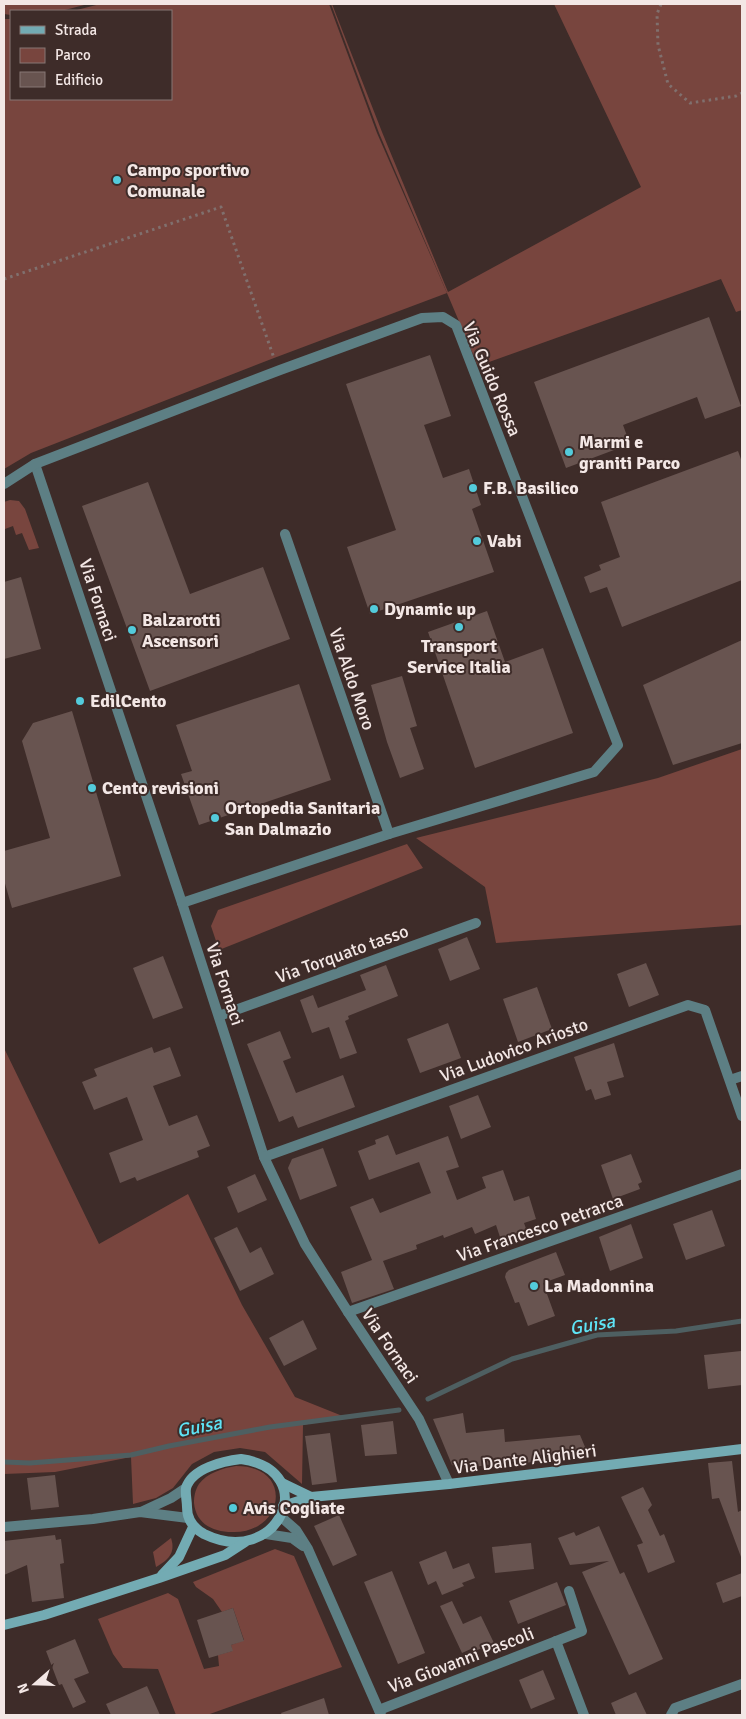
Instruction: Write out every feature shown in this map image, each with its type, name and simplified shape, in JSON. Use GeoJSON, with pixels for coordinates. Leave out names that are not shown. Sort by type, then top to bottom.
{"type":"FeatureCollection","features":[{"type":"Feature","properties":{"kind":"street","name":"Via Guido Rossa"},"geometry":{"type":"LineString","coordinates":[[4,484],[35,464],[422,318],[443,317],[456,324],[618,745],[594,772],[389,834]]}},
{"type":"Feature","properties":{"kind":"street","name":"Via Fornaci"},"geometry":{"type":"LineString","coordinates":[[35,464],[182,902],[264,1157],[305,1244],[419,1419],[449,1484]]}},
{"type":"Feature","properties":{"kind":"street","name":"Via Aldo Moro"},"geometry":{"type":"LineString","coordinates":[[285,534],[389,834]]}},
{"type":"Feature","properties":{"kind":"street"},"geometry":{"type":"LineString","coordinates":[[182,902],[389,834]]}},
{"type":"Feature","properties":{"kind":"street","name":"Via Torquato tasso"},"geometry":{"type":"LineString","coordinates":[[219,1016],[476,923]]}},
{"type":"Feature","properties":{"kind":"street","name":"Via Ludovico Ariosto"},"geometry":{"type":"LineString","coordinates":[[264,1157],[688,1005],[705,1010],[742,1116]]}},
{"type":"Feature","properties":{"kind":"street"},"geometry":{"type":"LineString","coordinates":[[730,1080],[742,1076]]}},
{"type":"Feature","properties":{"kind":"street","name":"Via Francesco Petrarca"},"geometry":{"type":"LineString","coordinates":[[348,1312],[742,1174]]}},
{"type":"Feature","properties":{"kind":"street","name":"Via Dante Alighieri"},"geometry":{"type":"LineString","coordinates":[[282,1511],[311,1497],[449,1484],[742,1449]]}},
{"type":"Feature","properties":{"kind":"street"},"geometry":{"type":"LineString","coordinates":[[4,1527],[93,1519],[140,1512],[171,1498],[186,1488],[192,1478],[201,1471],[225,1461],[241,1459],[255,1461],[273,1471],[282,1483],[284,1490],[282,1511],[275,1525],[266,1534],[245,1542],[225,1555],[44,1615],[4,1625]]}},
{"type":"Feature","properties":{"kind":"street"},"geometry":{"type":"LineString","coordinates":[[282,1483],[311,1497]]}},
{"type":"Feature","properties":{"kind":"street"},"geometry":{"type":"LineString","coordinates":[[186,1488],[187,1512],[191,1522],[204,1534],[220,1539],[245,1542]]}},
{"type":"Feature","properties":{"kind":"street","name":"Via Giovanni Pascoli"},"geometry":{"type":"LineString","coordinates":[[282,1511],[308,1549],[380,1712],[582,1631],[569,1591]]}},
{"type":"Feature","properties":{"kind":"street"},"geometry":{"type":"LineString","coordinates":[[140,1512],[191,1522]]}},
{"type":"Feature","properties":{"kind":"street"},"geometry":{"type":"LineString","coordinates":[[159,1578],[180,1557],[191,1522]]}},
{"type":"Feature","properties":{"kind":"street"},"geometry":{"type":"LineString","coordinates":[[266,1534],[292,1538],[308,1549]]}},
{"type":"Feature","properties":{"kind":"street","name":"Via Giovanni Pascoli"},"geometry":{"type":"LineString","coordinates":[[556,1641],[584,1715]]}},
{"type":"Feature","properties":{"kind":"street"},"geometry":{"type":"LineString","coordinates":[[671,1715],[675,1708],[742,1684]]}},
{"type":"Feature","properties":{"kind":"path"},"geometry":{"type":"LineString","coordinates":[[661,4],[657,14],[658,45],[668,84],[690,103],[736,96],[742,93]]}},
{"type":"Feature","properties":{"kind":"path"},"geometry":{"type":"LineString","coordinates":[[4,279],[221,207],[274,358],[280,370]]}},
{"type":"Feature","properties":{"kind":"green space"},"geometry":{"type":"Polygon","coordinates":[[[4,4],[88,4],[65,10],[10,10],[10,15],[4,14],[4,4]]]}},
{"type":"Feature","properties":{"kind":"green space"},"geometry":{"type":"Polygon","coordinates":[[[100,4],[329,4],[377,133],[447,293],[31,453],[4,469],[4,19],[10,19],[10,100],[172,100],[172,10],[77,10],[100,4]]]}},
{"type":"Feature","properties":{"kind":"green space"},"geometry":{"type":"Polygon","coordinates":[[[331,4],[448,292],[641,187],[554,4],[742,4],[742,310],[736,312],[721,279],[478,366],[379,133],[331,4]]]}},
{"type":"Feature","properties":{"kind":"green space"},"geometry":{"type":"Polygon","coordinates":[[[10,500],[19,501],[25,509],[39,548],[29,550],[22,533],[16,535],[13,526],[5,529],[4,502],[10,500]]]}},
{"type":"Feature","properties":{"kind":"green space"},"geometry":{"type":"Polygon","coordinates":[[[742,749],[742,925],[496,943],[485,887],[416,838],[658,778],[742,749]]]}},
{"type":"Feature","properties":{"kind":"green space"},"geometry":{"type":"Polygon","coordinates":[[[407,844],[423,868],[219,950],[211,926],[218,910],[407,844]]]}},
{"type":"Feature","properties":{"kind":"green space"},"geometry":{"type":"Polygon","coordinates":[[[4,1048],[99,1244],[188,1194],[242,1305],[295,1397],[345,1417],[303,1425],[302,1484],[265,1452],[240,1448],[214,1452],[192,1464],[173,1488],[156,1498],[133,1504],[131,1457],[55,1472],[4,1474],[4,1048]]]}},
{"type":"Feature","properties":{"kind":"green space"},"geometry":{"type":"Polygon","coordinates":[[[236,1466],[255,1469],[268,1477],[274,1487],[276,1500],[272,1512],[263,1523],[250,1530],[225,1532],[212,1528],[202,1521],[195,1510],[195,1496],[202,1480],[211,1474],[236,1466]]]}},
{"type":"Feature","properties":{"kind":"green space"},"geometry":{"type":"Polygon","coordinates":[[[171,1538],[172,1552],[170,1556],[156,1567],[153,1552],[171,1538]]]}},
{"type":"Feature","properties":{"kind":"green space"},"geometry":{"type":"Polygon","coordinates":[[[275,1549],[294,1556],[342,1667],[207,1715],[176,1715],[158,1669],[123,1668],[113,1654],[98,1619],[168,1593],[178,1599],[204,1669],[219,1666],[218,1655],[232,1651],[231,1645],[244,1640],[233,1608],[222,1612],[213,1599],[196,1587],[193,1582],[275,1549]]]}},
{"type":"Feature","properties":{"kind":"building"},"geometry":{"type":"Polygon","coordinates":[[[709,317],[741,406],[705,419],[697,397],[623,425],[630,444],[566,468],[534,382],[709,317]]]}},
{"type":"Feature","properties":{"kind":"building"},"geometry":{"type":"Polygon","coordinates":[[[430,355],[451,416],[424,425],[443,478],[469,469],[481,505],[472,509],[494,572],[370,614],[347,547],[396,530],[346,384],[430,355]]]}},
{"type":"Feature","properties":{"kind":"building"},"geometry":{"type":"Polygon","coordinates":[[[738,451],[742,462],[742,580],[622,627],[607,587],[590,593],[584,577],[601,570],[599,565],[620,557],[601,502],[738,451]]]}},
{"type":"Feature","properties":{"kind":"building"},"geometry":{"type":"Polygon","coordinates":[[[148,482],[190,594],[263,567],[290,639],[150,691],[82,506],[148,482]]]}},
{"type":"Feature","properties":{"kind":"building"},"geometry":{"type":"Polygon","coordinates":[[[21,577],[41,649],[4,659],[4,582],[21,577]]]}},
{"type":"Feature","properties":{"kind":"building"},"geometry":{"type":"Polygon","coordinates":[[[487,611],[505,662],[543,648],[573,733],[475,768],[428,632],[487,611]]]}},
{"type":"Feature","properties":{"kind":"building"},"geometry":{"type":"Polygon","coordinates":[[[742,640],[742,743],[673,765],[643,685],[742,640]]]}},
{"type":"Feature","properties":{"kind":"building"},"geometry":{"type":"Polygon","coordinates":[[[402,676],[417,726],[410,728],[424,769],[400,778],[387,742],[371,685],[402,676]]]}},
{"type":"Feature","properties":{"kind":"building"},"geometry":{"type":"Polygon","coordinates":[[[299,684],[331,780],[199,825],[181,774],[192,771],[176,725],[299,684]]]}},
{"type":"Feature","properties":{"kind":"building"},"geometry":{"type":"Polygon","coordinates":[[[72,711],[121,876],[12,908],[4,880],[4,851],[50,838],[22,741],[33,723],[72,711]]]}},
{"type":"Feature","properties":{"kind":"building"},"geometry":{"type":"Polygon","coordinates":[[[467,937],[480,969],[450,981],[438,949],[467,937]]]}},
{"type":"Feature","properties":{"kind":"building"},"geometry":{"type":"Polygon","coordinates":[[[163,956],[183,1008],[153,1019],[133,968],[163,956]]]}},
{"type":"Feature","properties":{"kind":"building"},"geometry":{"type":"Polygon","coordinates":[[[646,963],[659,995],[629,1007],[617,974],[646,963]]]}},
{"type":"Feature","properties":{"kind":"building"},"geometry":{"type":"Polygon","coordinates":[[[386,965],[398,996],[348,1016],[349,1019],[345,1021],[357,1053],[340,1059],[329,1027],[312,1033],[300,1000],[313,995],[318,1008],[366,990],[360,975],[386,965]]]}},
{"type":"Feature","properties":{"kind":"building"},"geometry":{"type":"Polygon","coordinates":[[[537,987],[552,1029],[518,1042],[503,999],[537,987]]]}},
{"type":"Feature","properties":{"kind":"building"},"geometry":{"type":"Polygon","coordinates":[[[448,1023],[461,1058],[420,1073],[407,1039],[448,1023]]]}},
{"type":"Feature","properties":{"kind":"building"},"geometry":{"type":"Polygon","coordinates":[[[280,1031],[291,1058],[283,1061],[296,1093],[343,1075],[355,1107],[298,1128],[293,1116],[279,1122],[247,1044],[280,1031]]]}},
{"type":"Feature","properties":{"kind":"building"},"geometry":{"type":"Polygon","coordinates":[[[614,1043],[624,1077],[607,1082],[611,1095],[595,1100],[591,1089],[586,1091],[574,1057],[614,1043]]]}},
{"type":"Feature","properties":{"kind":"building"},"geometry":{"type":"Polygon","coordinates":[[[152,1047],[154,1053],[170,1047],[181,1076],[153,1086],[169,1126],[197,1115],[210,1146],[197,1151],[199,1157],[137,1181],[135,1177],[120,1183],[109,1153],[143,1140],[127,1097],[94,1110],[82,1082],[97,1076],[94,1069],[152,1047]]]}},
{"type":"Feature","properties":{"kind":"building"},"geometry":{"type":"Polygon","coordinates":[[[478,1095],[491,1127],[461,1139],[449,1106],[478,1095]]]}},
{"type":"Feature","properties":{"kind":"building"},"geometry":{"type":"Polygon","coordinates":[[[388,1135],[396,1155],[448,1136],[459,1167],[446,1171],[457,1200],[486,1188],[482,1177],[503,1170],[514,1201],[529,1196],[536,1219],[524,1223],[528,1234],[502,1243],[496,1225],[475,1234],[472,1227],[444,1238],[443,1235],[416,1245],[417,1249],[383,1261],[394,1289],[352,1303],[341,1272],[372,1260],[350,1207],[373,1198],[380,1213],[431,1193],[419,1162],[369,1180],[358,1151],[376,1144],[375,1140],[388,1135]]]}},
{"type":"Feature","properties":{"kind":"building"},"geometry":{"type":"Polygon","coordinates":[[[323,1148],[337,1186],[300,1200],[288,1168],[292,1159],[323,1148]]]}},
{"type":"Feature","properties":{"kind":"building"},"geometry":{"type":"Polygon","coordinates":[[[631,1154],[642,1182],[638,1184],[640,1189],[613,1199],[601,1165],[631,1154]]]}},
{"type":"Feature","properties":{"kind":"building"},"geometry":{"type":"Polygon","coordinates":[[[255,1174],[267,1200],[238,1213],[227,1187],[255,1174]]]}},
{"type":"Feature","properties":{"kind":"building"},"geometry":{"type":"Polygon","coordinates":[[[712,1210],[725,1246],[686,1260],[673,1224],[712,1210]]]}},
{"type":"Feature","properties":{"kind":"building"},"geometry":{"type":"Polygon","coordinates":[[[631,1224],[643,1258],[610,1271],[599,1237],[631,1224]]]}},
{"type":"Feature","properties":{"kind":"building"},"geometry":{"type":"Polygon","coordinates":[[[237,1227],[250,1253],[261,1247],[274,1274],[240,1291],[214,1238],[237,1227]]]}},
{"type":"Feature","properties":{"kind":"building"},"geometry":{"type":"Polygon","coordinates":[[[556,1252],[565,1275],[543,1283],[555,1316],[528,1326],[519,1302],[515,1303],[505,1277],[506,1273],[509,1270],[556,1252]]]}},
{"type":"Feature","properties":{"kind":"building"},"geometry":{"type":"Polygon","coordinates":[[[303,1320],[317,1349],[284,1366],[269,1338],[303,1320]]]}},
{"type":"Feature","properties":{"kind":"building"},"geometry":{"type":"Polygon","coordinates":[[[741,1351],[742,1385],[708,1389],[704,1355],[741,1351]]]}},
{"type":"Feature","properties":{"kind":"building"},"geometry":{"type":"Polygon","coordinates":[[[463,1413],[466,1433],[504,1429],[505,1442],[580,1435],[588,1454],[525,1463],[523,1459],[524,1463],[507,1466],[506,1462],[461,1469],[452,1465],[433,1419],[463,1413]]]}},
{"type":"Feature","properties":{"kind":"building"},"geometry":{"type":"Polygon","coordinates":[[[393,1421],[397,1454],[365,1456],[361,1425],[393,1421]]]}},
{"type":"Feature","properties":{"kind":"building"},"geometry":{"type":"Polygon","coordinates":[[[330,1433],[337,1482],[312,1485],[305,1436],[330,1433]]]}},
{"type":"Feature","properties":{"kind":"building"},"geometry":{"type":"Polygon","coordinates":[[[732,1461],[738,1512],[742,1510],[742,1557],[719,1498],[712,1499],[708,1463],[732,1461]]]}},
{"type":"Feature","properties":{"kind":"building"},"geometry":{"type":"Polygon","coordinates":[[[55,1475],[59,1507],[31,1510],[27,1478],[55,1475]]]}},
{"type":"Feature","properties":{"kind":"building"},"geometry":{"type":"Polygon","coordinates":[[[643,1487],[652,1505],[648,1510],[660,1536],[664,1534],[675,1562],[648,1573],[637,1545],[643,1543],[621,1497],[643,1487]]]}},
{"type":"Feature","properties":{"kind":"building"},"geometry":{"type":"Polygon","coordinates":[[[339,1515],[357,1555],[333,1566],[314,1526],[339,1515]]]}},
{"type":"Feature","properties":{"kind":"building"},"geometry":{"type":"Polygon","coordinates":[[[599,1526],[620,1574],[624,1572],[663,1659],[629,1675],[582,1572],[609,1561],[570,1565],[558,1538],[574,1532],[576,1536],[599,1526]]]}},
{"type":"Feature","properties":{"kind":"building"},"geometry":{"type":"Polygon","coordinates":[[[55,1535],[56,1540],[61,1539],[64,1563],[60,1564],[64,1598],[32,1602],[27,1565],[4,1575],[4,1541],[55,1535]]]}},
{"type":"Feature","properties":{"kind":"building"},"geometry":{"type":"Polygon","coordinates":[[[531,1543],[534,1569],[495,1573],[492,1547],[531,1543]]]}},
{"type":"Feature","properties":{"kind":"building"},"geometry":{"type":"Polygon","coordinates":[[[446,1551],[453,1569],[469,1563],[475,1578],[462,1583],[464,1586],[442,1595],[436,1581],[428,1585],[419,1562],[446,1551]]]}},
{"type":"Feature","properties":{"kind":"building"},"geometry":{"type":"Polygon","coordinates":[[[392,1571],[425,1653],[398,1664],[364,1582],[392,1571]]]}},
{"type":"Feature","properties":{"kind":"building"},"geometry":{"type":"Polygon","coordinates":[[[742,1573],[742,1596],[723,1603],[716,1583],[742,1573]]]}},
{"type":"Feature","properties":{"kind":"building"},"geometry":{"type":"Polygon","coordinates":[[[557,1582],[566,1605],[518,1624],[509,1601],[557,1582]]]}},
{"type":"Feature","properties":{"kind":"building"},"geometry":{"type":"Polygon","coordinates":[[[452,1601],[463,1624],[481,1616],[494,1643],[475,1651],[473,1648],[462,1653],[440,1606],[452,1601]]]}},
{"type":"Feature","properties":{"kind":"building"},"geometry":{"type":"Polygon","coordinates":[[[233,1608],[244,1641],[231,1645],[233,1651],[209,1658],[197,1620],[233,1608]]]}},
{"type":"Feature","properties":{"kind":"building"},"geometry":{"type":"Polygon","coordinates":[[[75,1639],[89,1673],[74,1679],[86,1702],[73,1708],[62,1684],[59,1685],[46,1651],[75,1639]]]}},
{"type":"Feature","properties":{"kind":"building"},"geometry":{"type":"Polygon","coordinates":[[[543,1670],[555,1699],[531,1709],[519,1680],[543,1670]]]}},
{"type":"Feature","properties":{"kind":"building"},"geometry":{"type":"Polygon","coordinates":[[[147,1686],[160,1715],[111,1715],[106,1704],[147,1686]]]}},
{"type":"Feature","properties":{"kind":"building"},"geometry":{"type":"Polygon","coordinates":[[[636,1692],[647,1715],[616,1715],[611,1703],[636,1692]]]}},
{"type":"Feature","properties":{"kind":"building"},"geometry":{"type":"Polygon","coordinates":[[[324,1698],[329,1715],[282,1715],[281,1713],[324,1698]]]}},
{"type":"Feature","properties":{"kind":"waterway","name":"Guisa"},"geometry":{"type":"LineString","coordinates":[[428,1399],[512,1359],[597,1335],[676,1331],[742,1321]]}},
{"type":"Feature","properties":{"kind":"waterway","name":"Guisa"},"geometry":{"type":"LineString","coordinates":[[4,1462],[30,1463],[131,1455],[270,1427],[399,1410]]}},
{"type":"Feature","properties":{"kind":"place","name":"Campo sportivo Comunale"},"geometry":{"type":"Point","coordinates":[117,180]}},
{"type":"Feature","properties":{"kind":"place","name":"Marmi e graniti Parco"},"geometry":{"type":"Point","coordinates":[569,452]}},
{"type":"Feature","properties":{"kind":"place","name":"F.B. Basilico"},"geometry":{"type":"Point","coordinates":[473,488]}},
{"type":"Feature","properties":{"kind":"place","name":"Vabi"},"geometry":{"type":"Point","coordinates":[477,541]}},
{"type":"Feature","properties":{"kind":"place","name":"Dynamic up"},"geometry":{"type":"Point","coordinates":[374,609]}},
{"type":"Feature","properties":{"kind":"place","name":"Transport Service Italia"},"geometry":{"type":"Point","coordinates":[459,627]}},
{"type":"Feature","properties":{"kind":"place","name":"Balzarotti Ascensori"},"geometry":{"type":"Point","coordinates":[132,630]}},
{"type":"Feature","properties":{"kind":"place","name":"EdilCento"},"geometry":{"type":"Point","coordinates":[80,701]}},
{"type":"Feature","properties":{"kind":"place","name":"Cento revisioni"},"geometry":{"type":"Point","coordinates":[92,788]}},
{"type":"Feature","properties":{"kind":"place","name":"Ortopedia Sanitaria San Dalmazio"},"geometry":{"type":"Point","coordinates":[215,818]}},
{"type":"Feature","properties":{"kind":"place","name":"La Madonnina"},"geometry":{"type":"Point","coordinates":[534,1286]}},
{"type":"Feature","properties":{"kind":"place","name":"Avis Cogliate"},"geometry":{"type":"Point","coordinates":[233,1508]}}]}
